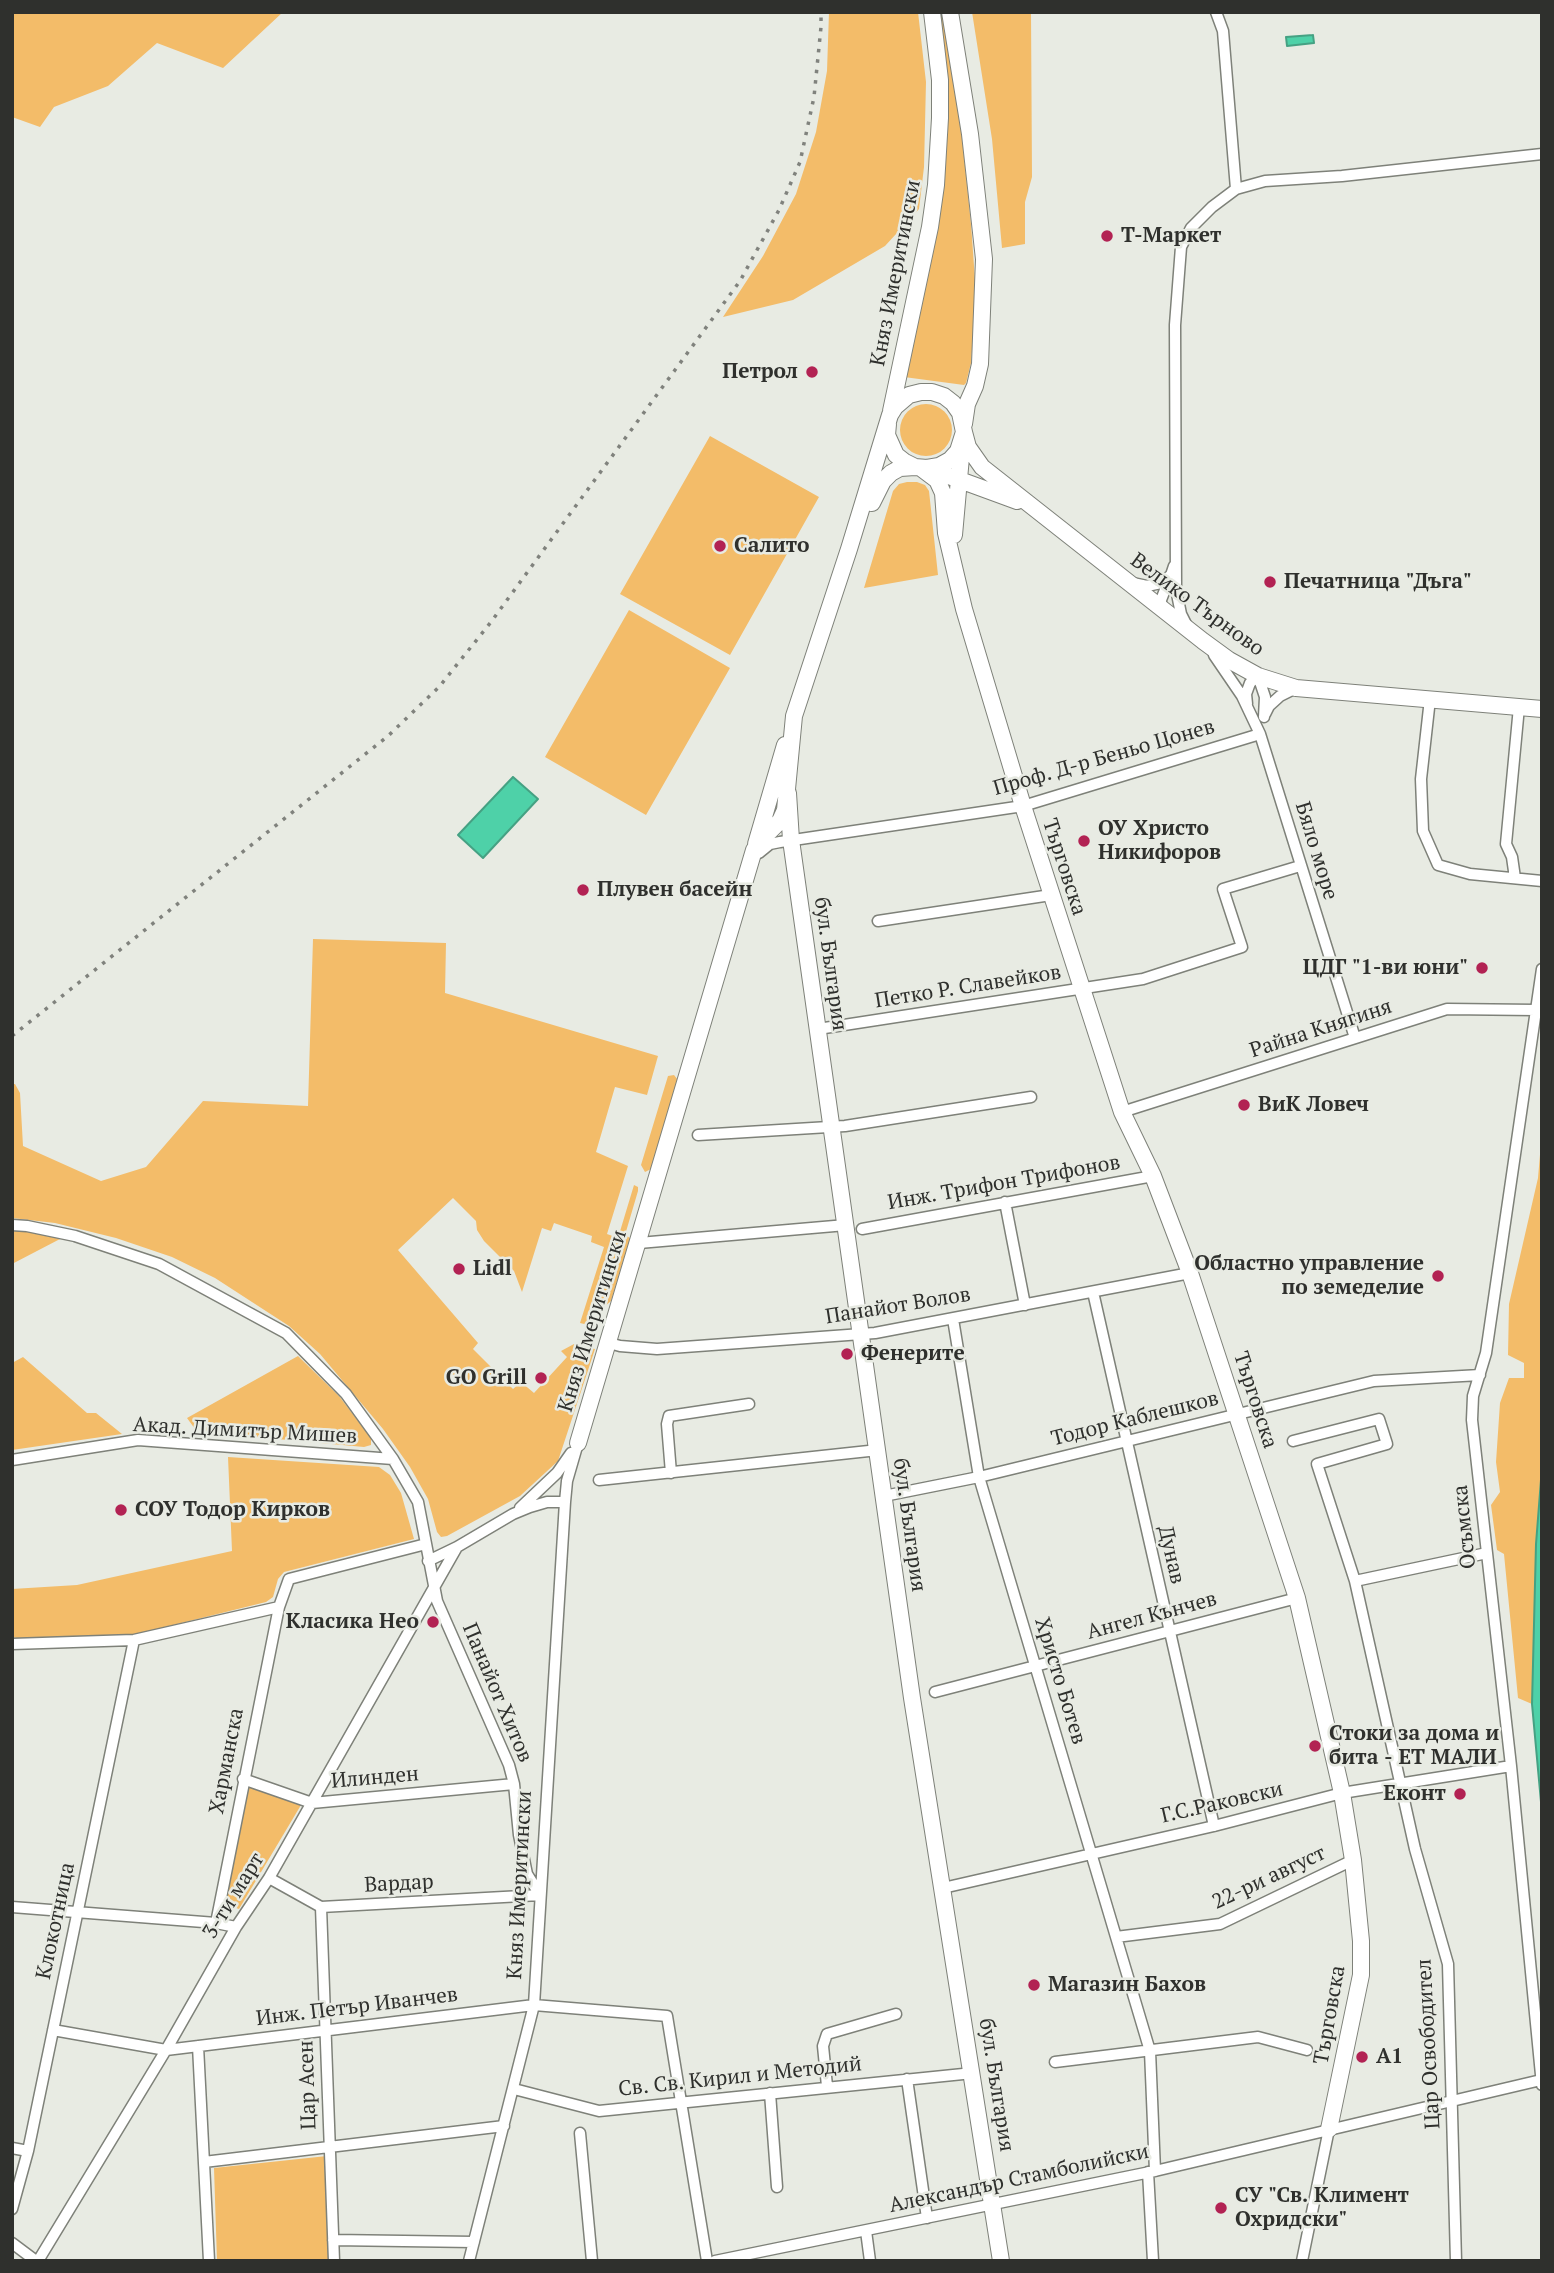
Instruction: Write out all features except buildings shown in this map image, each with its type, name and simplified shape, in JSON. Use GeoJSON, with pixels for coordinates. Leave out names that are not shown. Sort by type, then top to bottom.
{"type":"FeatureCollection","features":[{"type":"Feature","properties":{"kind":"street","name":"Княз Имеритински"},"geometry":{"type":"LineString","coordinates":[[469,2261],[534,2005],[569,1473],[754,850],[780,821],[788,793],[794,716],[889,420],[930,227],[936,186],[940,80],[932,12]]}},
{"type":"Feature","properties":{"kind":"street"},"geometry":{"type":"LineString","coordinates":[[950,12],[970,134],[984,259],[979,364],[968,404],[964,432],[954,529],[954,576]]}},
{"type":"Feature","properties":{"kind":"street"},"geometry":{"type":"LineString","coordinates":[[1216,12],[1223,30],[1236,189]]}},
{"type":"Feature","properties":{"kind":"street"},"geometry":{"type":"LineString","coordinates":[[1189,630],[1181,614],[1176,589],[1175,326],[1181,247],[1191,228],[1212,207],[1236,189],[1265,181],[1342,176],[1542,154]]}},
{"type":"Feature","properties":{"kind":"street","name":"Велико Търново"},"geometry":{"type":"LineString","coordinates":[[889,420],[895,407],[909,395],[933,392],[944,396],[960,413],[968,447],[982,467],[1203,641],[1258,677],[1296,688],[1542,709]]}},
{"type":"Feature","properties":{"kind":"street"},"geometry":{"type":"LineString","coordinates":[[889,420],[887,435],[890,446],[905,462],[1029,505]]}},
{"type":"Feature","properties":{"kind":"street"},"geometry":{"type":"LineString","coordinates":[[849,549],[883,481],[900,468],[939,466],[950,460],[958,451],[964,432]]}},
{"type":"Feature","properties":{"kind":"street"},"geometry":{"type":"LineString","coordinates":[[921,468],[937,481],[943,493],[946,533],[954,576]]}},
{"type":"Feature","properties":{"kind":"street"},"geometry":{"type":"LineString","coordinates":[[954,529],[961,509],[969,497],[980,493],[1000,494]]}},
{"type":"Feature","properties":{"kind":"street"},"geometry":{"type":"LineString","coordinates":[[1176,564],[1161,600],[1161,607],[1169,604],[1176,589]]}},
{"type":"Feature","properties":{"kind":"street"},"geometry":{"type":"LineString","coordinates":[[1130,583],[1147,586],[1161,583],[1171,575]]}},
{"type":"Feature","properties":{"kind":"street","name":"Търговска"},"geometry":{"type":"LineString","coordinates":[[954,576],[1023,806],[1122,1112],[1153,1176],[1190,1272],[1297,1598],[1342,1793],[1362,1941],[1361,1975],[1302,2261]]}},
{"type":"Feature","properties":{"kind":"street","name":"Бяло море"},"geometry":{"type":"LineString","coordinates":[[1203,641],[1224,668],[1248,707],[1260,734],[1355,1038]]}},
{"type":"Feature","properties":{"kind":"street"},"geometry":{"type":"LineString","coordinates":[[1248,707],[1246,694],[1250,683],[1258,677],[1262,682],[1265,697],[1260,734]]}},
{"type":"Feature","properties":{"kind":"street"},"geometry":{"type":"LineString","coordinates":[[1264,717],[1269,706],[1280,696],[1296,688]]}},
{"type":"Feature","properties":{"kind":"street"},"geometry":{"type":"LineString","coordinates":[[1430,699],[1421,779],[1423,831],[1438,865],[1470,874],[1542,881]]}},
{"type":"Feature","properties":{"kind":"street"},"geometry":{"type":"LineString","coordinates":[[1515,878],[1512,857],[1506,844],[1519,707]]}},
{"type":"Feature","properties":{"kind":"street"},"geometry":{"type":"LineString","coordinates":[[754,850],[794,716]]}},
{"type":"Feature","properties":{"kind":"street","name":"Проф. Д-р Беньо Цонев"},"geometry":{"type":"LineString","coordinates":[[748,872],[762,848],[770,844],[1023,806],[1260,734]]}},
{"type":"Feature","properties":{"kind":"street","name":"бул. България"},"geometry":{"type":"LineString","coordinates":[[788,793],[791,840],[832,1127],[854,1227],[862,1335],[912,1698],[1002,2261]]}},
{"type":"Feature","properties":{"kind":"street","name":"Петко Р. Славейков"},"geometry":{"type":"LineString","coordinates":[[818,1029],[1143,979],[1242,947],[1223,889],[1300,866]]}},
{"type":"Feature","properties":{"kind":"street"},"geometry":{"type":"LineString","coordinates":[[878,921],[1051,895]]}},
{"type":"Feature","properties":{"kind":"street","name":"Осъмска"},"geometry":{"type":"LineString","coordinates":[[1541,2082],[1511,1766],[1472,1420],[1473,1396],[1486,1353],[1542,968]]}},
{"type":"Feature","properties":{"kind":"street","name":"Райна Княгиня"},"geometry":{"type":"LineString","coordinates":[[1122,1112],[1447,1009],[1536,1010]]}},
{"type":"Feature","properties":{"kind":"street"},"geometry":{"type":"LineString","coordinates":[[698,1135],[832,1127],[1031,1097]]}},
{"type":"Feature","properties":{"kind":"street","name":"Инж. Трифон Трифонов"},"geometry":{"type":"LineString","coordinates":[[639,1242],[854,1227],[1153,1176]]}},
{"type":"Feature","properties":{"kind":"street"},"geometry":{"type":"LineString","coordinates":[[1005,1202],[1025,1305]]}},
{"type":"Feature","properties":{"kind":"street","name":"Акад. Димитър Мишев"},"geometry":{"type":"LineString","coordinates":[[12,1225],[75,1237],[159,1265],[286,1333],[346,1394],[393,1459],[418,1502],[433,1588]]}},
{"type":"Feature","properties":{"kind":"street","name":"Панайот Волов"},"geometry":{"type":"LineString","coordinates":[[609,1343],[657,1349],[862,1335],[1190,1272]]}},
{"type":"Feature","properties":{"kind":"street","name":"Дунав"},"geometry":{"type":"LineString","coordinates":[[1093,1292],[1214,1826]]}},
{"type":"Feature","properties":{"kind":"street","name":"Христо Ботев"},"geometry":{"type":"LineString","coordinates":[[953,1319],[979,1477],[1150,2051],[1152,2171]]}},
{"type":"Feature","properties":{"kind":"street","name":"Тодор Каблешков"},"geometry":{"type":"LineString","coordinates":[[884,1496],[979,1477],[1374,1381],[1480,1375]]}},
{"type":"Feature","properties":{"kind":"street"},"geometry":{"type":"LineString","coordinates":[[671,1473],[667,1424],[670,1416],[749,1404]]}},
{"type":"Feature","properties":{"kind":"street","name":"Цар Освободител"},"geometry":{"type":"LineString","coordinates":[[1293,1440],[1379,1419],[1387,1444],[1317,1464],[1356,1581],[1415,1849],[1448,1964],[1456,2261]]}},
{"type":"Feature","properties":{"kind":"street","name":"Акад. Димитър Мишев"},"geometry":{"type":"LineString","coordinates":[[12,1460],[138,1440],[393,1459]]}},
{"type":"Feature","properties":{"kind":"street"},"geometry":{"type":"LineString","coordinates":[[513,1514],[557,1473],[578,1443]]}},
{"type":"Feature","properties":{"kind":"street"},"geometry":{"type":"LineString","coordinates":[[599,1480],[878,1450]]}},
{"type":"Feature","properties":{"kind":"street"},"geometry":{"type":"LineString","coordinates":[[513,1514],[547,1502],[565,1502]]}},
{"type":"Feature","properties":{"kind":"street","name":"3-ти март"},"geometry":{"type":"LineString","coordinates":[[428,1560],[457,1547],[513,1514]]}},
{"type":"Feature","properties":{"kind":"street"},"geometry":{"type":"LineString","coordinates":[[12,1644],[134,1640],[278,1607],[289,1579],[426,1544]]}},
{"type":"Feature","properties":{"kind":"street","name":"3-ти март"},"geometry":{"type":"LineString","coordinates":[[37,2261],[166,2050],[236,1927],[269,1878],[457,1547]]}},
{"type":"Feature","properties":{"kind":"street"},"geometry":{"type":"LineString","coordinates":[[1356,1581],[1487,1553]]}},
{"type":"Feature","properties":{"kind":"street","name":"Панайот Хитов"},"geometry":{"type":"LineString","coordinates":[[433,1588],[509,1765],[527,1874],[540,1895]]}},
{"type":"Feature","properties":{"kind":"street","name":"Ангел Кънчев"},"geometry":{"type":"LineString","coordinates":[[935,1692],[1297,1598]]}},
{"type":"Feature","properties":{"kind":"street","name":"Харманска"},"geometry":{"type":"LineString","coordinates":[[216,1923],[278,1607]]}},
{"type":"Feature","properties":{"kind":"street","name":"Клокотница"},"geometry":{"type":"LineString","coordinates":[[12,2209],[28,2151],[134,1640]]}},
{"type":"Feature","properties":{"kind":"street","name":"Г.С.Раковски"},"geometry":{"type":"LineString","coordinates":[[943,1888],[1214,1826],[1342,1793],[1511,1766]]}},
{"type":"Feature","properties":{"kind":"street","name":"Илинден"},"geometry":{"type":"LineString","coordinates":[[243,1779],[312,1803],[514,1784]]}},
{"type":"Feature","properties":{"kind":"street","name":"22-ри август"},"geometry":{"type":"LineString","coordinates":[[1116,1937],[1220,1924],[1353,1860]]}},
{"type":"Feature","properties":{"kind":"street"},"geometry":{"type":"LineString","coordinates":[[269,1878],[321,1907]]}},
{"type":"Feature","properties":{"kind":"street","name":"Вардар"},"geometry":{"type":"LineString","coordinates":[[321,1907],[540,1895]]}},
{"type":"Feature","properties":{"kind":"street","name":"Цар Асен"},"geometry":{"type":"LineString","coordinates":[[321,1907],[334,2261]]}},
{"type":"Feature","properties":{"kind":"street"},"geometry":{"type":"LineString","coordinates":[[12,1908],[216,1923],[236,1927]]}},
{"type":"Feature","properties":{"kind":"street","name":"Инж. Петър Иванчев"},"geometry":{"type":"LineString","coordinates":[[53,2030],[166,2050],[534,2005],[667,2016],[682,2103]]}},
{"type":"Feature","properties":{"kind":"street"},"geometry":{"type":"LineString","coordinates":[[827,2086],[823,2046],[827,2034],[896,2014]]}},
{"type":"Feature","properties":{"kind":"street"},"geometry":{"type":"LineString","coordinates":[[1055,2062],[1258,2037],[1307,2050]]}},
{"type":"Feature","properties":{"kind":"street"},"geometry":{"type":"LineString","coordinates":[[198,2046],[209,2261]]}},
{"type":"Feature","properties":{"kind":"street","name":"Св. Св. Кирил и Методий"},"geometry":{"type":"LineString","coordinates":[[514,2089],[599,2111],[973,2073]]}},
{"type":"Feature","properties":{"kind":"street"},"geometry":{"type":"LineString","coordinates":[[907,2079],[927,2218]]}},
{"type":"Feature","properties":{"kind":"street","name":"Александър Стамболийски"},"geometry":{"type":"LineString","coordinates":[[715,2261],[1152,2171],[1452,2099],[1541,2082]]}},
{"type":"Feature","properties":{"kind":"street"},"geometry":{"type":"LineString","coordinates":[[770,2093],[777,2187]]}},
{"type":"Feature","properties":{"kind":"street"},"geometry":{"type":"LineString","coordinates":[[682,2103],[707,2261]]}},
{"type":"Feature","properties":{"kind":"street"},"geometry":{"type":"LineString","coordinates":[[204,2162],[504,2126]]}},
{"type":"Feature","properties":{"kind":"street"},"geometry":{"type":"LineString","coordinates":[[580,2133],[592,2261]]}},
{"type":"Feature","properties":{"kind":"street"},"geometry":{"type":"LineString","coordinates":[[12,2148],[28,2151]]}},
{"type":"Feature","properties":{"kind":"street"},"geometry":{"type":"LineString","coordinates":[[1152,2171],[1153,2261]]}},
{"type":"Feature","properties":{"kind":"street"},"geometry":{"type":"LineString","coordinates":[[866,2231],[870,2261]]}},
{"type":"Feature","properties":{"kind":"street"},"geometry":{"type":"LineString","coordinates":[[334,2240],[474,2242]]}},
{"type":"Feature","properties":{"kind":"street"},"geometry":{"type":"LineString","coordinates":[[12,2243],[37,2261]]}},
{"type":"Feature","properties":{"kind":"shaded area"},"geometry":{"type":"Polygon","coordinates":[[[12,12],[283,12],[223,68],[157,43],[108,86],[54,107],[40,127],[12,117],[12,12]]]}},
{"type":"Feature","properties":{"kind":"shaded area"},"geometry":{"type":"Polygon","coordinates":[[[829,12],[918,12],[926,82],[924,167],[919,209],[885,246],[793,300],[723,317],[763,256],[796,194],[816,132],[827,71],[829,12]]]}},
{"type":"Feature","properties":{"kind":"shaded area"},"geometry":{"type":"Polygon","coordinates":[[[939,12],[943,12],[959,107],[975,280],[971,363],[964,385],[904,377],[946,141],[946,71],[939,12]]]}},
{"type":"Feature","properties":{"kind":"shaded area"},"geometry":{"type":"Polygon","coordinates":[[[972,12],[1031,12],[1032,177],[1025,202],[1025,244],[1002,248],[992,139],[972,12]]]}},
{"type":"Feature","properties":{"kind":"shaded area"},"geometry":{"type":"Polygon","coordinates":[[[1313,35],[1314,43],[1287,46],[1286,37],[1313,35]]]}},
{"type":"Feature","properties":{"kind":"shaded area"},"geometry":{"type":"Polygon","coordinates":[[[926,404],[945,411],[952,430],[945,449],[926,456],[907,449],[900,430],[907,411],[926,404]]]}},
{"type":"Feature","properties":{"kind":"shaded area","name":"Салито"},"geometry":{"type":"Polygon","coordinates":[[[710,436],[819,497],[730,655],[620,594],[710,436]]]}},
{"type":"Feature","properties":{"kind":"shaded area"},"geometry":{"type":"Polygon","coordinates":[[[907,482],[925,485],[929,491],[938,575],[864,588],[893,491],[899,484],[907,482]]]}},
{"type":"Feature","properties":{"kind":"shaded area"},"geometry":{"type":"Polygon","coordinates":[[[629,610],[730,668],[646,815],[545,757],[629,610]]]}},
{"type":"Feature","properties":{"kind":"shaded area"},"geometry":{"type":"Polygon","coordinates":[[[513,777],[538,799],[483,858],[458,835],[513,777]]]}},
{"type":"Feature","properties":{"kind":"shaded area"},"geometry":{"type":"Polygon","coordinates":[[[313,939],[446,943],[445,993],[658,1056],[647,1095],[615,1087],[596,1152],[628,1166],[607,1234],[618,1238],[634,1185],[638,1187],[625,1235],[630,1238],[611,1301],[604,1307],[597,1327],[580,1323],[604,1247],[591,1242],[592,1236],[554,1223],[551,1231],[542,1228],[522,1292],[514,1271],[484,1241],[477,1230],[476,1221],[453,1198],[398,1250],[478,1343],[473,1349],[513,1389],[521,1382],[534,1393],[567,1357],[561,1351],[574,1344],[595,1349],[558,1461],[520,1496],[447,1536],[441,1537],[437,1532],[428,1499],[410,1467],[383,1429],[320,1354],[289,1326],[215,1278],[172,1257],[116,1238],[55,1223],[12,1218],[12,1084],[15,1084],[20,1093],[23,1146],[101,1181],[146,1167],[203,1101],[308,1106],[313,939]]]}},
{"type":"Feature","properties":{"kind":"shaded area"},"geometry":{"type":"Polygon","coordinates":[[[674,1075],[678,1080],[651,1169],[645,1172],[641,1165],[668,1076],[674,1075]]]}},
{"type":"Feature","properties":{"kind":"shaded area"},"geometry":{"type":"Polygon","coordinates":[[[1542,1131],[1542,1467],[1536,1544],[1532,1704],[1518,1698],[1504,1554],[1497,1550],[1491,1505],[1500,1492],[1496,1462],[1500,1403],[1509,1378],[1524,1378],[1524,1363],[1508,1355],[1509,1304],[1538,1178],[1542,1131]]]}},
{"type":"Feature","properties":{"kind":"shaded area"},"geometry":{"type":"Polygon","coordinates":[[[12,1230],[29,1232],[60,1239],[12,1264],[12,1230]]]}},
{"type":"Feature","properties":{"kind":"shaded area"},"geometry":{"type":"Polygon","coordinates":[[[298,1356],[339,1396],[371,1438],[371,1445],[364,1447],[223,1434],[195,1429],[187,1418],[298,1356]]]}},
{"type":"Feature","properties":{"kind":"shaded area"},"geometry":{"type":"Polygon","coordinates":[[[23,1357],[87,1413],[96,1413],[122,1434],[12,1450],[12,1363],[23,1357]]]}},
{"type":"Feature","properties":{"kind":"shaded area"},"geometry":{"type":"Polygon","coordinates":[[[228,1457],[379,1467],[390,1475],[401,1493],[414,1539],[284,1572],[278,1579],[273,1597],[266,1602],[133,1635],[22,1639],[12,1637],[12,1589],[77,1585],[232,1551],[228,1457]]]}},
{"type":"Feature","properties":{"kind":"shaded area"},"geometry":{"type":"Polygon","coordinates":[[[1542,1467],[1542,1813],[1532,1704],[1536,1544],[1542,1467]]]}},
{"type":"Feature","properties":{"kind":"shaded area"},"geometry":{"type":"Polygon","coordinates":[[[247,1786],[301,1805],[239,1909],[224,1904],[247,1786]]]}},
{"type":"Feature","properties":{"kind":"shaded area"},"geometry":{"type":"Polygon","coordinates":[[[327,2156],[333,2261],[217,2261],[214,2168],[327,2156]]]}},
{"type":"Feature","properties":{"kind":"railway"},"geometry":{"type":"LineString","coordinates":[[12,1036],[388,736],[439,687],[491,622],[740,281],[779,210],[800,162],[814,97],[821,12]]}},
{"type":"Feature","properties":{"kind":"place","name":"Т-Маркет"},"geometry":{"type":"Point","coordinates":[1107,236]}},
{"type":"Feature","properties":{"kind":"place","name":"Петрол"},"geometry":{"type":"Point","coordinates":[812,372]}},
{"type":"Feature","properties":{"kind":"place","name":"Салито"},"geometry":{"type":"Point","coordinates":[720,546]}},
{"type":"Feature","properties":{"kind":"place","name":"Печатница \"Дъга\""},"geometry":{"type":"Point","coordinates":[1270,582]}},
{"type":"Feature","properties":{"kind":"place","name":"ОУ Христо Никифоров"},"geometry":{"type":"Point","coordinates":[1084,841]}},
{"type":"Feature","properties":{"kind":"place","name":"Плувен басейн"},"geometry":{"type":"Point","coordinates":[583,890]}},
{"type":"Feature","properties":{"kind":"place","name":"ЦДГ \"1-ви юни\""},"geometry":{"type":"Point","coordinates":[1482,968]}},
{"type":"Feature","properties":{"kind":"place","name":"ВиК Ловеч"},"geometry":{"type":"Point","coordinates":[1244,1105]}},
{"type":"Feature","properties":{"kind":"place","name":"Lidl"},"geometry":{"type":"Point","coordinates":[459,1269]}},
{"type":"Feature","properties":{"kind":"place","name":"Областно управление по земеделие"},"geometry":{"type":"Point","coordinates":[1438,1276]}},
{"type":"Feature","properties":{"kind":"place","name":"Фенерите"},"geometry":{"type":"Point","coordinates":[847,1354]}},
{"type":"Feature","properties":{"kind":"place","name":"GO Grill"},"geometry":{"type":"Point","coordinates":[541,1378]}},
{"type":"Feature","properties":{"kind":"place","name":"СОУ Тодор Кирков"},"geometry":{"type":"Point","coordinates":[121,1510]}},
{"type":"Feature","properties":{"kind":"place","name":"Класика Нео"},"geometry":{"type":"Point","coordinates":[433,1622]}},
{"type":"Feature","properties":{"kind":"place","name":"Стоки за дома и бита - ЕТ МАЛИ"},"geometry":{"type":"Point","coordinates":[1315,1746]}},
{"type":"Feature","properties":{"kind":"place","name":"Еконт"},"geometry":{"type":"Point","coordinates":[1460,1794]}},
{"type":"Feature","properties":{"kind":"place","name":"Магазин Бахов"},"geometry":{"type":"Point","coordinates":[1034,1985]}},
{"type":"Feature","properties":{"kind":"place","name":"A1"},"geometry":{"type":"Point","coordinates":[1362,2057]}},
{"type":"Feature","properties":{"kind":"place","name":"СУ \"Св. Климент Охридски\""},"geometry":{"type":"Point","coordinates":[1221,2208]}}]}
